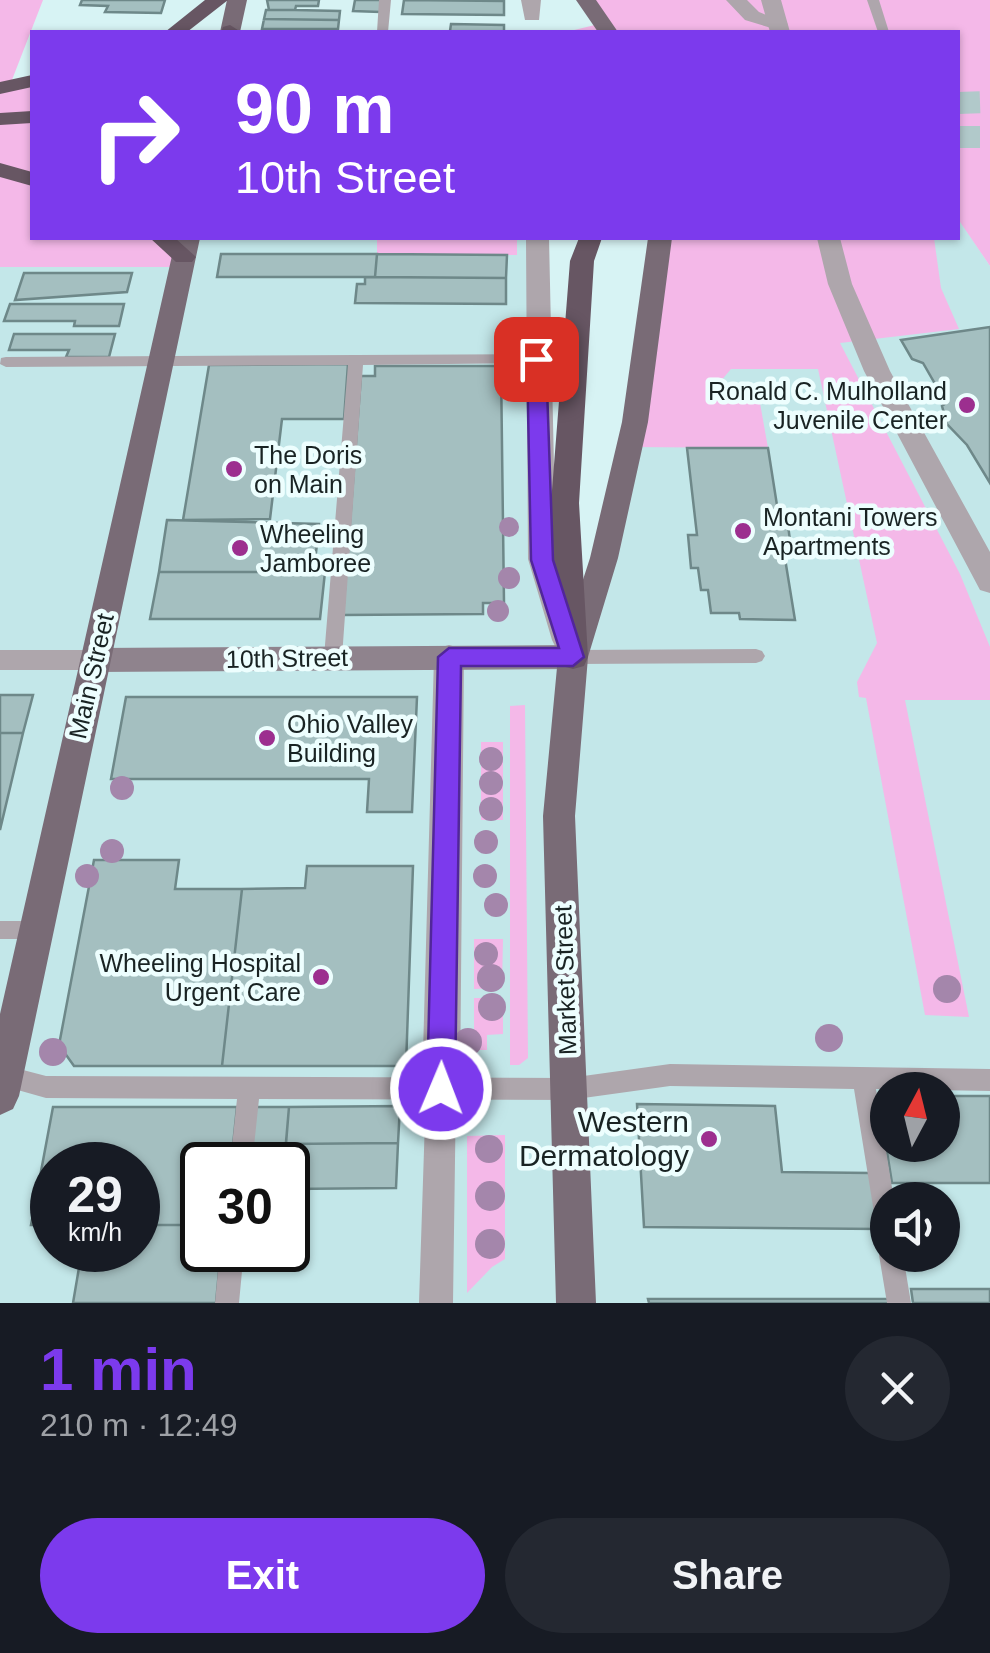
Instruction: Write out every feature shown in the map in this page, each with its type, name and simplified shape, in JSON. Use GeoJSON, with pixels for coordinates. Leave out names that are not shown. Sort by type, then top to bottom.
{"type":"FeatureCollection","features":[{"type":"Feature","properties":{"kind":"highway"},"geometry":{"type":"LineString","coordinates":[[178,30],[218,0]]}},
{"type":"Feature","properties":{"kind":"highway"},"geometry":{"type":"LineString","coordinates":[[0,88],[30,81]]}},
{"type":"Feature","properties":{"kind":"highway"},"geometry":{"type":"LineString","coordinates":[[0,121],[30,119]]}},
{"type":"Feature","properties":{"kind":"highway"},"geometry":{"type":"LineString","coordinates":[[0,136],[30,136]]}},
{"type":"Feature","properties":{"kind":"highway"},"geometry":{"type":"LineString","coordinates":[[0,170],[30,178]]}},
{"type":"Feature","properties":{"kind":"highway"},"geometry":{"type":"LineString","coordinates":[[573,657],[565,503],[582,260],[589,240]]}},
{"type":"Feature","properties":{"kind":"main road"},"geometry":{"type":"LineString","coordinates":[[230,30],[238,0]]}},
{"type":"Feature","properties":{"kind":"main road"},"geometry":{"type":"LineString","coordinates":[[586,0],[607,30]]}},
{"type":"Feature","properties":{"kind":"main road","name":"Market Street"},"geometry":{"type":"LineString","coordinates":[[576,1303],[560,816],[573,657],[604,558],[635,422],[660,240]]}},
{"type":"Feature","properties":{"kind":"main road","name":"Main Street"},"geometry":{"type":"LineString","coordinates":[[1,1082],[186,247]]}},
{"type":"Feature","properties":{"kind":"main road","name":"10th Street"},"geometry":{"type":"LineString","coordinates":[[94,660],[573,657]]}},
{"type":"Feature","properties":{"kind":"street"},"geometry":{"type":"LineString","coordinates":[[736,0],[752,16],[779,28]]}},
{"type":"Feature","properties":{"kind":"street"},"geometry":{"type":"LineString","coordinates":[[771,0],[779,28]]}},
{"type":"Feature","properties":{"kind":"street","name":"Market Street"},"geometry":{"type":"LineString","coordinates":[[537,240],[542,560],[573,657]]}},
{"type":"Feature","properties":{"kind":"street"},"geometry":{"type":"LineString","coordinates":[[828,240],[835,269],[864,338],[990,582]]}},
{"type":"Feature","properties":{"kind":"street"},"geometry":{"type":"LineString","coordinates":[[436,1303],[449,657]]}},
{"type":"Feature","properties":{"kind":"street","name":"10th Street"},"geometry":{"type":"LineString","coordinates":[[0,660],[94,660]]}},
{"type":"Feature","properties":{"kind":"lane"},"geometry":{"type":"LineString","coordinates":[[384,30],[385,0]]}},
{"type":"Feature","properties":{"kind":"lane"},"geometry":{"type":"LineString","coordinates":[[872,0],[883,30]]}},
{"type":"Feature","properties":{"kind":"lane"},"geometry":{"type":"LineString","coordinates":[[6,362],[536,359]]}},
{"type":"Feature","properties":{"kind":"lane"},"geometry":{"type":"LineString","coordinates":[[333,657],[356,361]]}},
{"type":"Feature","properties":{"kind":"lane"},"geometry":{"type":"LineString","coordinates":[[573,657],[756,656]]}},
{"type":"Feature","properties":{"kind":"lane"},"geometry":{"type":"LineString","coordinates":[[0,930],[36,930]]}},
{"type":"Feature","properties":{"kind":"lane"},"geometry":{"type":"LineString","coordinates":[[1,1082],[46,1087],[569,1089],[670,1076],[990,1080]]}},
{"type":"Feature","properties":{"kind":"lane"},"geometry":{"type":"LineString","coordinates":[[863,1078],[880,1182]]}},
{"type":"Feature","properties":{"kind":"lane"},"geometry":{"type":"LineString","coordinates":[[243,1142],[249,1088]]}},
{"type":"Feature","properties":{"kind":"lane"},"geometry":{"type":"LineString","coordinates":[[227,1303],[230,1272]]}},
{"type":"Feature","properties":{"kind":"lane"},"geometry":{"type":"LineString","coordinates":[[894,1272],[899,1303]]}},
{"type":"Feature","properties":{"kind":"shaded area"},"geometry":{"type":"Polygon","coordinates":[[[0,0],[43,0],[10,85],[30,81],[30,240],[188,240],[182,267],[0,267],[0,0]]]}},
{"type":"Feature","properties":{"kind":"shaded area"},"geometry":{"type":"Polygon","coordinates":[[[586,0],[990,0],[990,266],[960,222],[960,30],[574,30],[603,23],[586,0]]]}},
{"type":"Feature","properties":{"kind":"shaded area"},"geometry":{"type":"Polygon","coordinates":[[[960,221],[990,266],[990,1303],[0,1303],[0,267],[174,267],[180,240],[537,240],[537,384],[582,627],[677,240],[960,240],[960,221]]]}},
{"type":"Feature","properties":{"kind":"shaded area"},"geometry":{"type":"Polygon","coordinates":[[[377,240],[517,240],[517,255],[377,254],[377,240]]]}},
{"type":"Feature","properties":{"kind":"shaded area"},"geometry":{"type":"Polygon","coordinates":[[[660,240],[934,240],[941,288],[959,329],[840,343],[960,574],[990,647],[990,700],[905,700],[969,1017],[925,1015],[866,698],[859,697],[857,682],[877,643],[818,369],[731,369],[720,382],[723,403],[760,403],[768,448],[629,447],[660,240]]]}},
{"type":"Feature","properties":{"kind":"shaded area"},"geometry":{"type":"Polygon","coordinates":[[[525,705],[528,1058],[519,1065],[510,1065],[510,706],[525,705]]]}},
{"type":"Feature","properties":{"kind":"shaded area"},"geometry":{"type":"Polygon","coordinates":[[[481,742],[503,742],[503,820],[481,820],[481,742]]]}},
{"type":"Feature","properties":{"kind":"shaded area"},"geometry":{"type":"Polygon","coordinates":[[[474,939],[503,939],[502,988],[474,989],[474,939]]]}},
{"type":"Feature","properties":{"kind":"shaded area"},"geometry":{"type":"Polygon","coordinates":[[[474,998],[503,998],[503,1034],[487,1035],[487,1050],[458,1050],[459,1034],[474,1033],[474,998]]]}},
{"type":"Feature","properties":{"kind":"shaded area"},"geometry":{"type":"Polygon","coordinates":[[[505,1135],[505,1259],[467,1293],[467,1136],[505,1135]]]}},
{"type":"Feature","properties":{"kind":"building"},"geometry":{"type":"Polygon","coordinates":[[[82,0],[165,0],[161,13],[105,12],[108,6],[80,5],[82,0]]]}},
{"type":"Feature","properties":{"kind":"building"},"geometry":{"type":"Polygon","coordinates":[[[267,0],[319,0],[318,6],[269,10],[267,0]]]}},
{"type":"Feature","properties":{"kind":"building"},"geometry":{"type":"Polygon","coordinates":[[[355,0],[382,0],[380,12],[353,11],[355,0]]]}},
{"type":"Feature","properties":{"kind":"building"},"geometry":{"type":"Polygon","coordinates":[[[404,0],[504,1],[504,15],[402,14],[404,0]]]}},
{"type":"Feature","properties":{"kind":"building"},"geometry":{"type":"Polygon","coordinates":[[[266,10],[340,11],[339,20],[264,19],[266,10]]]}},
{"type":"Feature","properties":{"kind":"building"},"geometry":{"type":"Polygon","coordinates":[[[264,19],[339,20],[338,29],[262,29],[264,19]]]}},
{"type":"Feature","properties":{"kind":"building"},"geometry":{"type":"Polygon","coordinates":[[[451,24],[504,25],[504,30],[450,30],[451,24]]]}},
{"type":"Feature","properties":{"kind":"building"},"geometry":{"type":"Polygon","coordinates":[[[221,254],[377,254],[375,277],[217,277],[221,254]]]}},
{"type":"Feature","properties":{"kind":"building"},"geometry":{"type":"Polygon","coordinates":[[[377,254],[507,255],[506,278],[375,277],[377,254]]]}},
{"type":"Feature","properties":{"kind":"building"},"geometry":{"type":"Polygon","coordinates":[[[24,273],[132,273],[127,292],[15,300],[24,273]]]}},
{"type":"Feature","properties":{"kind":"building"},"geometry":{"type":"Polygon","coordinates":[[[365,277],[506,278],[506,304],[355,303],[357,284],[365,284],[365,277]]]}},
{"type":"Feature","properties":{"kind":"building"},"geometry":{"type":"Polygon","coordinates":[[[10,304],[124,304],[119,326],[74,326],[75,321],[4,321],[10,304]]]}},
{"type":"Feature","properties":{"kind":"building","name":"Ronald C. Mulholland Juvenile Center"},"geometry":{"type":"Polygon","coordinates":[[[990,327],[990,483],[967,445],[947,424],[942,406],[946,403],[923,363],[912,359],[901,340],[990,327]]]}},
{"type":"Feature","properties":{"kind":"building"},"geometry":{"type":"Polygon","coordinates":[[[14,334],[115,334],[109,357],[66,357],[69,350],[9,350],[14,334]]]}},
{"type":"Feature","properties":{"kind":"building","name":"The Doris on Main"},"geometry":{"type":"Polygon","coordinates":[[[348,364],[344,419],[282,419],[270,519],[183,520],[209,365],[348,364]]]}},
{"type":"Feature","properties":{"kind":"building"},"geometry":{"type":"Polygon","coordinates":[[[375,366],[501,366],[504,603],[483,603],[483,614],[343,615],[361,376],[375,376],[375,366]]]}},
{"type":"Feature","properties":{"kind":"building","name":"Montani Towers Apartments"},"geometry":{"type":"Polygon","coordinates":[[[687,448],[768,448],[779,518],[787,518],[790,540],[782,540],[795,620],[740,619],[739,613],[711,613],[708,590],[701,590],[698,568],[691,568],[688,535],[697,535],[687,448]]]}},
{"type":"Feature","properties":{"kind":"building","name":"Wheeling Jamboree"},"geometry":{"type":"Polygon","coordinates":[[[167,520],[319,524],[314,572],[159,572],[167,520]]]}},
{"type":"Feature","properties":{"kind":"building"},"geometry":{"type":"Polygon","coordinates":[[[159,572],[325,572],[320,619],[150,619],[159,572]]]}},
{"type":"Feature","properties":{"kind":"building"},"geometry":{"type":"Polygon","coordinates":[[[0,695],[33,695],[23,733],[0,733],[0,695]]]}},
{"type":"Feature","properties":{"kind":"building","name":"Ohio Valley Building"},"geometry":{"type":"Polygon","coordinates":[[[126,697],[417,697],[412,812],[367,812],[369,779],[111,779],[126,697]]]}},
{"type":"Feature","properties":{"kind":"building"},"geometry":{"type":"Polygon","coordinates":[[[0,733],[23,733],[0,830],[0,733]]]}},
{"type":"Feature","properties":{"kind":"building"},"geometry":{"type":"Polygon","coordinates":[[[94,860],[179,860],[175,889],[242,889],[222,1066],[74,1066],[59,1045],[94,860]]]}},
{"type":"Feature","properties":{"kind":"building","name":"Wheeling Hospital Urgent Care"},"geometry":{"type":"Polygon","coordinates":[[[307,866],[413,866],[406,1066],[222,1066],[242,889],[305,888],[307,866]]]}},
{"type":"Feature","properties":{"kind":"building"},"geometry":{"type":"Polygon","coordinates":[[[960,1096],[990,1096],[990,1183],[892,1182],[889,1162],[960,1162],[960,1096]]]}},
{"type":"Feature","properties":{"kind":"building","name":"Western Dermatology"},"geometry":{"type":"Polygon","coordinates":[[[637,1104],[775,1106],[782,1172],[871,1173],[870,1229],[644,1227],[637,1104]]]}},
{"type":"Feature","properties":{"kind":"building"},"geometry":{"type":"Polygon","coordinates":[[[400,1106],[398,1143],[286,1142],[289,1107],[400,1106]]]}},
{"type":"Feature","properties":{"kind":"building"},"geometry":{"type":"Polygon","coordinates":[[[53,1107],[237,1107],[233,1142],[180,1142],[180,1225],[160,1225],[160,1142],[46,1142],[53,1107]]]}},
{"type":"Feature","properties":{"kind":"building"},"geometry":{"type":"Polygon","coordinates":[[[254,1107],[289,1107],[286,1142],[251,1142],[254,1107]]]}},
{"type":"Feature","properties":{"kind":"building"},"geometry":{"type":"Polygon","coordinates":[[[398,1143],[396,1188],[310,1189],[310,1144],[398,1143]]]}},
{"type":"Feature","properties":{"kind":"building"},"geometry":{"type":"Polygon","coordinates":[[[160,1225],[180,1225],[180,1272],[219,1272],[216,1303],[73,1303],[78,1272],[160,1272],[160,1225]]]}},
{"type":"Feature","properties":{"kind":"building"},"geometry":{"type":"Polygon","coordinates":[[[911,1289],[990,1289],[990,1303],[913,1303],[911,1289]]]}},
{"type":"Feature","properties":{"kind":"building"},"geometry":{"type":"Polygon","coordinates":[[[648,1299],[890,1299],[891,1303],[649,1303],[648,1299]]]}},
{"type":"Feature","properties":{"kind":"tunnel"},"geometry":{"type":"LineString","coordinates":[[960,103],[990,102]]}},
{"type":"Feature","properties":{"kind":"tunnel"},"geometry":{"type":"LineString","coordinates":[[960,137],[990,137]]}},
{"type":"Feature","properties":{"kind":"place","name":"Ronald C. Mulholland Juvenile Center"},"geometry":{"type":"Point","coordinates":[967,405]}},
{"type":"Feature","properties":{"kind":"place","name":"The Doris on Main"},"geometry":{"type":"Point","coordinates":[234,469]}},
{"type":"Feature","properties":{"kind":"place","name":"Montani Towers Apartments"},"geometry":{"type":"Point","coordinates":[743,531]}},
{"type":"Feature","properties":{"kind":"place","name":"Wheeling Jamboree"},"geometry":{"type":"Point","coordinates":[240,548]}},
{"type":"Feature","properties":{"kind":"place","name":"Ohio Valley Building"},"geometry":{"type":"Point","coordinates":[267,738]}},
{"type":"Feature","properties":{"kind":"place","name":"Wheeling Hospital Urgent Care"},"geometry":{"type":"Point","coordinates":[321,977]}},
{"type":"Feature","properties":{"kind":"place","name":"Western Dermatology"},"geometry":{"type":"Point","coordinates":[709,1139]}},
{"type":"Feature","properties":{"kind":"route"},"geometry":{"type":"LineString","coordinates":[[441,1089],[449,657],[573,657],[542,560],[536,359]]}}]}
